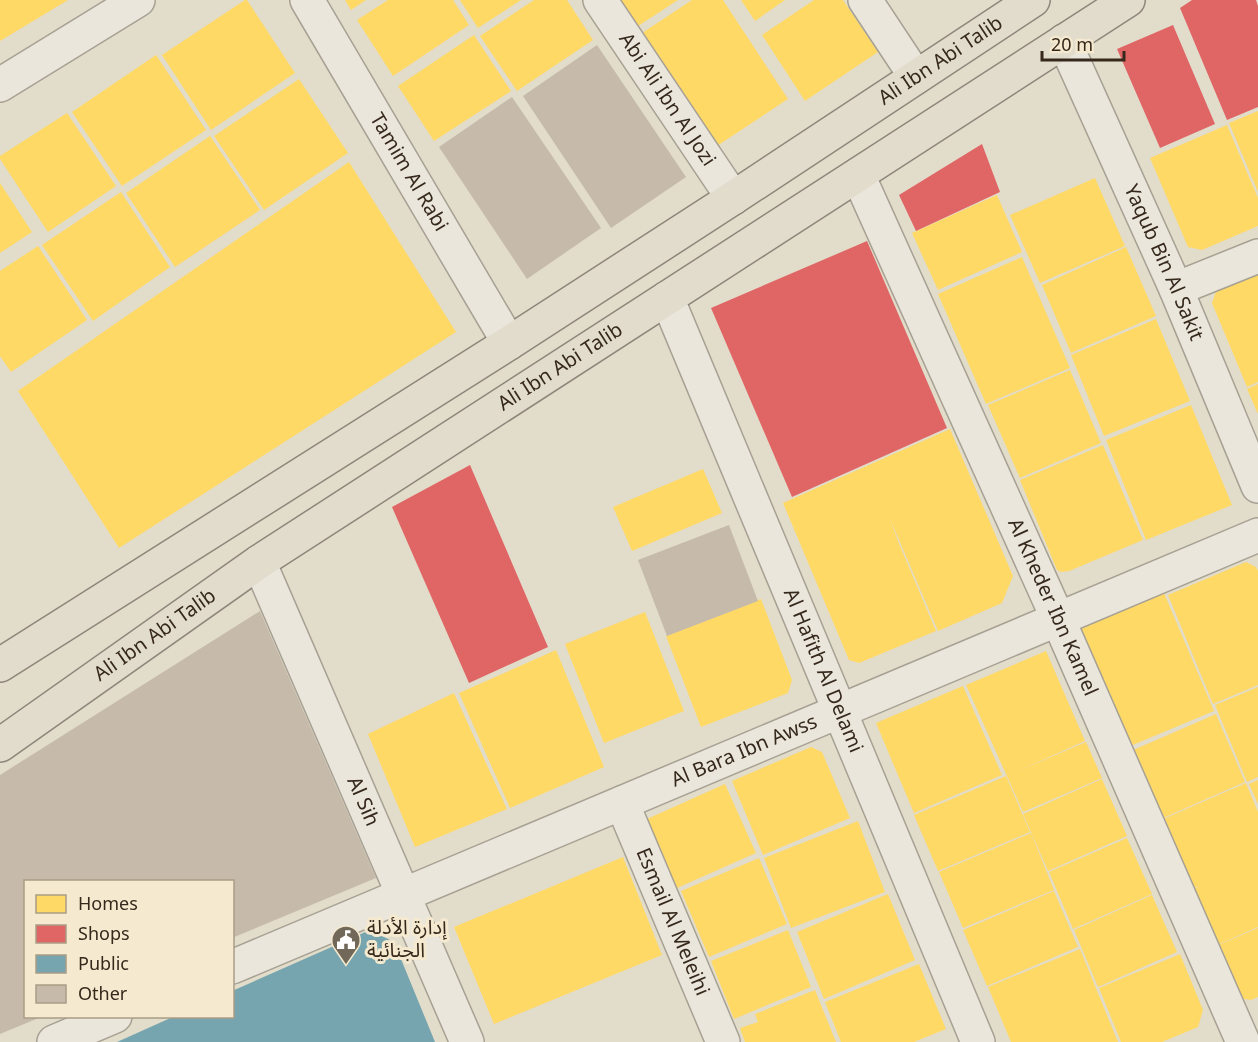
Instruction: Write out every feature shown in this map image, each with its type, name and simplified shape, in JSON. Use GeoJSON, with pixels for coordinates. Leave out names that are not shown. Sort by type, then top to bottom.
{"type":"FeatureCollection","features":[{"type":"Feature","properties":{"kind":"main road","name":"Ali Ibn Abi Talib"},"geometry":{"type":"LineString","coordinates":[[0,665],[509,343],[1033,0]]}},
{"type":"Feature","properties":{"kind":"main road","name":"Ali Ibn Abi Talib"},"geometry":{"type":"LineString","coordinates":[[0,746],[259,562],[1128,0]]}},
{"type":"Feature","properties":{"kind":"street"},"geometry":{"type":"LineString","coordinates":[[0,85],[138,0]]}},
{"type":"Feature","properties":{"kind":"street","name":"Tamim Al Rabi"},"geometry":{"type":"LineString","coordinates":[[307,0],[509,343]]}},
{"type":"Feature","properties":{"kind":"street","name":"Abi Ali Ibn Al Jozi"},"geometry":{"type":"LineString","coordinates":[[600,0],[733,198]]}},
{"type":"Feature","properties":{"kind":"street"},"geometry":{"type":"LineString","coordinates":[[865,0],[916,77]]}},
{"type":"Feature","properties":{"kind":"street","name":"Yaqub Bin Al Sakit"},"geometry":{"type":"LineString","coordinates":[[1064,41],[1176,290],[1258,486]]}},
{"type":"Feature","properties":{"kind":"street","name":"Al Kheder Ibn Kamel"},"geometry":{"type":"LineString","coordinates":[[858,175],[1058,619],[1243,1042]]}},
{"type":"Feature","properties":{"kind":"street"},"geometry":{"type":"LineString","coordinates":[[1176,290],[1258,256]]}},
{"type":"Feature","properties":{"kind":"street","name":"Al Hafith Al Delami"},"geometry":{"type":"LineString","coordinates":[[667,297],[978,1042]]}},
{"type":"Feature","properties":{"kind":"street","name":"Al Bara Ibn Awss"},"geometry":{"type":"LineString","coordinates":[[234,966],[1258,535]]}},
{"type":"Feature","properties":{"kind":"street","name":"Al Sih"},"geometry":{"type":"LineString","coordinates":[[259,562],[467,1042]]}},
{"type":"Feature","properties":{"kind":"street","name":"Esmail Al Meleihi"},"geometry":{"type":"LineString","coordinates":[[622,803],[723,1042]]}},
{"type":"Feature","properties":{"kind":"street"},"geometry":{"type":"LineString","coordinates":[[54,1042],[113,1018]]}},
{"type":"Feature","properties":{"kind":"building: Homes"},"geometry":{"type":"Polygon","coordinates":[[[0,0],[68,0],[0,41],[0,0]]]}},
{"type":"Feature","properties":{"kind":"building: Homes"},"geometry":{"type":"Polygon","coordinates":[[[245,0],[295,73],[211,130],[162,55],[245,0]]]}},
{"type":"Feature","properties":{"kind":"building: Homes"},"geometry":{"type":"Polygon","coordinates":[[[345,0],[366,0],[351,10],[345,0]]]}},
{"type":"Feature","properties":{"kind":"building: Homes"},"geometry":{"type":"Polygon","coordinates":[[[388,0],[453,0],[469,25],[393,76],[357,20],[388,0]]]}},
{"type":"Feature","properties":{"kind":"building: Homes"},"geometry":{"type":"Polygon","coordinates":[[[460,0],[521,0],[478,28],[460,0]]]}},
{"type":"Feature","properties":{"kind":"building: Homes"},"geometry":{"type":"Polygon","coordinates":[[[534,0],[567,0],[593,40],[517,91],[480,36],[534,0]]]}},
{"type":"Feature","properties":{"kind":"building: Homes"},"geometry":{"type":"Polygon","coordinates":[[[617,0],[678,0],[635,28],[617,0]]]}},
{"type":"Feature","properties":{"kind":"building: Homes"},"geometry":{"type":"Polygon","coordinates":[[[692,0],[723,0],[788,99],[717,146],[642,33],[692,0]]]}},
{"type":"Feature","properties":{"kind":"building: Homes"},"geometry":{"type":"Polygon","coordinates":[[[741,0],[785,0],[755,21],[741,0]]]}},
{"type":"Feature","properties":{"kind":"building: Homes"},"geometry":{"type":"Polygon","coordinates":[[[814,0],[843,0],[878,52],[805,101],[762,35],[814,0]]]}},
{"type":"Feature","properties":{"kind":"building: Homes"},"geometry":{"type":"Polygon","coordinates":[[[474,35],[511,91],[434,141],[398,86],[474,35]]]}},
{"type":"Feature","properties":{"kind":"building: Homes"},"geometry":{"type":"Polygon","coordinates":[[[156,55],[206,130],[122,186],[72,112],[156,55]]]}},
{"type":"Feature","properties":{"kind":"building: Homes"},"geometry":{"type":"Polygon","coordinates":[[[299,79],[348,153],[264,210],[214,136],[299,79]]]}},
{"type":"Feature","properties":{"kind":"building: Homes"},"geometry":{"type":"Polygon","coordinates":[[[1258,111],[1258,192],[1229,123],[1258,111]]]}},
{"type":"Feature","properties":{"kind":"building: Homes"},"geometry":{"type":"Polygon","coordinates":[[[67,113],[116,186],[48,232],[0,156],[67,113]]]}},
{"type":"Feature","properties":{"kind":"building: Homes"},"geometry":{"type":"Polygon","coordinates":[[[1227,125],[1258,198],[1258,226],[1202,250],[1188,247],[1150,158],[1227,125]]]}},
{"type":"Feature","properties":{"kind":"building: Homes"},"geometry":{"type":"Polygon","coordinates":[[[210,136],[260,210],[175,267],[126,193],[210,136]]]}},
{"type":"Feature","properties":{"kind":"building: Homes"},"geometry":{"type":"Polygon","coordinates":[[[349,162],[456,332],[119,548],[18,391],[349,162]]]}},
{"type":"Feature","properties":{"kind":"building: Homes"},"geometry":{"type":"Polygon","coordinates":[[[1095,178],[1125,246],[1040,283],[1010,215],[1095,178]]]}},
{"type":"Feature","properties":{"kind":"building: Homes"},"geometry":{"type":"Polygon","coordinates":[[[0,183],[32,232],[0,253],[0,183]]]}},
{"type":"Feature","properties":{"kind":"building: Homes"},"geometry":{"type":"Polygon","coordinates":[[[121,192],[170,267],[93,321],[42,245],[121,192]]]}},
{"type":"Feature","properties":{"kind":"building: Homes"},"geometry":{"type":"Polygon","coordinates":[[[997,195],[1022,252],[938,290],[912,233],[997,195]]]}},
{"type":"Feature","properties":{"kind":"building: Homes"},"geometry":{"type":"Polygon","coordinates":[[[38,246],[87,320],[11,372],[0,356],[0,271],[38,246]]]}},
{"type":"Feature","properties":{"kind":"building: Homes"},"geometry":{"type":"Polygon","coordinates":[[[1126,247],[1156,316],[1071,353],[1042,285],[1126,247]]]}},
{"type":"Feature","properties":{"kind":"building: Homes"},"geometry":{"type":"Polygon","coordinates":[[[1022,257],[1070,368],[986,404],[938,294],[1022,257]]]}},
{"type":"Feature","properties":{"kind":"building: Homes"},"geometry":{"type":"Polygon","coordinates":[[[1258,267],[1258,382],[1247,387],[1212,303],[1219,283],[1258,267]]]}},
{"type":"Feature","properties":{"kind":"building: Homes"},"geometry":{"type":"Polygon","coordinates":[[[1156,319],[1190,401],[1104,436],[1071,355],[1156,319]]]}},
{"type":"Feature","properties":{"kind":"building: Homes"},"geometry":{"type":"Polygon","coordinates":[[[1070,370],[1101,443],[1020,478],[988,405],[1070,370]]]}},
{"type":"Feature","properties":{"kind":"building: Homes"},"geometry":{"type":"Polygon","coordinates":[[[1258,384],[1258,414],[1247,389],[1258,384]]]}},
{"type":"Feature","properties":{"kind":"building: Homes"},"geometry":{"type":"Polygon","coordinates":[[[1191,405],[1232,505],[1146,540],[1106,440],[1191,405]]]}},
{"type":"Feature","properties":{"kind":"building: Homes"},"geometry":{"type":"Polygon","coordinates":[[[950,429],[1013,576],[1002,603],[938,631],[890,519],[936,631],[859,663],[849,660],[783,503],[950,429]]]}},
{"type":"Feature","properties":{"kind":"building: Homes"},"geometry":{"type":"Polygon","coordinates":[[[1103,445],[1143,540],[1069,571],[1061,572],[1057,570],[1020,480],[1103,445]]]}},
{"type":"Feature","properties":{"kind":"building: Homes"},"geometry":{"type":"Polygon","coordinates":[[[703,469],[722,513],[632,551],[613,507],[703,469]]]}},
{"type":"Feature","properties":{"kind":"building: Homes"},"geometry":{"type":"Polygon","coordinates":[[[1246,562],[1256,567],[1258,571],[1258,685],[1213,704],[1168,595],[1246,562]]]}},
{"type":"Feature","properties":{"kind":"building: Homes"},"geometry":{"type":"Polygon","coordinates":[[[1164,593],[1214,711],[1128,747],[1079,629],[1164,593]]]}},
{"type":"Feature","properties":{"kind":"building: Homes"},"geometry":{"type":"Polygon","coordinates":[[[761,599],[792,680],[788,693],[701,727],[666,636],[761,599]]]}},
{"type":"Feature","properties":{"kind":"building: Homes"},"geometry":{"type":"Polygon","coordinates":[[[645,612],[684,711],[604,743],[565,644],[645,612]]]}},
{"type":"Feature","properties":{"kind":"building: Homes"},"geometry":{"type":"Polygon","coordinates":[[[556,650],[604,767],[510,808],[459,693],[556,650]]]}},
{"type":"Feature","properties":{"kind":"building: Homes"},"geometry":{"type":"Polygon","coordinates":[[[1046,651],[1085,741],[1016,772],[1086,742],[1102,778],[1023,812],[966,685],[1046,651]]]}},
{"type":"Feature","properties":{"kind":"building: Homes"},"geometry":{"type":"Polygon","coordinates":[[[963,686],[1002,775],[914,813],[876,723],[963,686]]]}},
{"type":"Feature","properties":{"kind":"building: Homes"},"geometry":{"type":"Polygon","coordinates":[[[1258,687],[1258,777],[1247,782],[1215,705],[1258,687]]]}},
{"type":"Feature","properties":{"kind":"building: Homes"},"geometry":{"type":"Polygon","coordinates":[[[454,693],[507,809],[415,847],[368,734],[454,693]]]}},
{"type":"Feature","properties":{"kind":"building: Homes"},"geometry":{"type":"Polygon","coordinates":[[[1216,714],[1245,782],[1161,819],[1131,751],[1216,714]]]}},
{"type":"Feature","properties":{"kind":"building: Homes"},"geometry":{"type":"Polygon","coordinates":[[[811,747],[822,752],[850,818],[763,855],[732,781],[811,747]]]}},
{"type":"Feature","properties":{"kind":"building: Homes"},"geometry":{"type":"Polygon","coordinates":[[[1006,776],[1030,832],[938,871],[914,815],[1006,776]]]}},
{"type":"Feature","properties":{"kind":"building: Homes"},"geometry":{"type":"Polygon","coordinates":[[[1102,779],[1127,836],[1048,871],[1023,814],[1102,779]]]}},
{"type":"Feature","properties":{"kind":"building: Homes"},"geometry":{"type":"Polygon","coordinates":[[[1258,780],[1258,804],[1249,784],[1258,780]]]}},
{"type":"Feature","properties":{"kind":"building: Homes"},"geometry":{"type":"Polygon","coordinates":[[[1246,783],[1258,812],[1258,927],[1215,946],[1192,890],[1200,886],[1191,889],[1161,820],[1246,783]]]}},
{"type":"Feature","properties":{"kind":"building: Homes"},"geometry":{"type":"Polygon","coordinates":[[[725,784],[756,853],[677,888],[647,819],[725,784]]]}},
{"type":"Feature","properties":{"kind":"building: Homes"},"geometry":{"type":"Polygon","coordinates":[[[858,821],[885,892],[791,928],[764,858],[858,821]]]}},
{"type":"Feature","properties":{"kind":"building: Homes"},"geometry":{"type":"Polygon","coordinates":[[[1031,833],[1054,890],[963,928],[939,872],[1031,833]]]}},
{"type":"Feature","properties":{"kind":"building: Homes"},"geometry":{"type":"Polygon","coordinates":[[[1127,838],[1152,894],[1073,929],[1049,872],[1127,838]]]}},
{"type":"Feature","properties":{"kind":"building: Homes"},"geometry":{"type":"Polygon","coordinates":[[[623,857],[662,955],[494,1024],[454,927],[623,857]]]}},
{"type":"Feature","properties":{"kind":"building: Homes"},"geometry":{"type":"Polygon","coordinates":[[[759,858],[787,924],[709,957],[681,891],[759,858]]]}},
{"type":"Feature","properties":{"kind":"building: Homes"},"geometry":{"type":"Polygon","coordinates":[[[1054,891],[1078,947],[987,986],[963,930],[1054,891]]]}},
{"type":"Feature","properties":{"kind":"building: Homes"},"geometry":{"type":"Polygon","coordinates":[[[888,894],[915,960],[824,999],[797,932],[888,894]]]}},
{"type":"Feature","properties":{"kind":"building: Homes"},"geometry":{"type":"Polygon","coordinates":[[[1152,895],[1177,952],[1098,987],[1074,930],[1152,895]]]}},
{"type":"Feature","properties":{"kind":"building: Homes"},"geometry":{"type":"Polygon","coordinates":[[[1258,928],[1258,997],[1251,1000],[1238,998],[1216,946],[1258,928]]]}},
{"type":"Feature","properties":{"kind":"building: Homes"},"geometry":{"type":"Polygon","coordinates":[[[788,930],[811,987],[734,1019],[711,961],[788,930]]]}},
{"type":"Feature","properties":{"kind":"building: Homes"},"geometry":{"type":"Polygon","coordinates":[[[1080,949],[1118,1042],[1011,1042],[988,987],[1080,949]]]}},
{"type":"Feature","properties":{"kind":"building: Homes"},"geometry":{"type":"Polygon","coordinates":[[[1180,954],[1203,1010],[1198,1027],[1162,1042],[1121,1042],[1099,988],[1180,954]]]}},
{"type":"Feature","properties":{"kind":"building: Homes"},"geometry":{"type":"Polygon","coordinates":[[[919,964],[946,1029],[914,1042],[841,1042],[825,1002],[919,964]]]}},
{"type":"Feature","properties":{"kind":"building: Homes"},"geometry":{"type":"Polygon","coordinates":[[[815,990],[836,1042],[745,1042],[740,1028],[758,1022],[755,1014],[815,990]]]}},
{"type":"Feature","properties":{"kind":"building: Shops"},"geometry":{"type":"Polygon","coordinates":[[[1192,0],[1256,0],[1258,6],[1258,107],[1227,120],[1180,8],[1192,0]]]}},
{"type":"Feature","properties":{"kind":"building: Shops"},"geometry":{"type":"Polygon","coordinates":[[[1173,25],[1215,124],[1160,148],[1117,49],[1173,25]]]}},
{"type":"Feature","properties":{"kind":"building: Shops"},"geometry":{"type":"Polygon","coordinates":[[[982,144],[1000,192],[916,231],[899,195],[982,144]]]}},
{"type":"Feature","properties":{"kind":"building: Shops"},"geometry":{"type":"Polygon","coordinates":[[[867,241],[947,428],[792,497],[711,308],[867,241]]]}},
{"type":"Feature","properties":{"kind":"building: Shops"},"geometry":{"type":"Polygon","coordinates":[[[470,465],[548,647],[469,683],[392,507],[470,465]]]}},
{"type":"Feature","properties":{"kind":"building: Public","name":"إدارة الأدلة الجنائية"},"geometry":{"type":"Polygon","coordinates":[[[370,930],[394,942],[435,1042],[117,1042],[171,1018],[234,1018],[234,990],[370,930]]]}},
{"type":"Feature","properties":{"kind":"building: Other"},"geometry":{"type":"Polygon","coordinates":[[[597,45],[686,177],[611,228],[523,96],[597,45]]]}},
{"type":"Feature","properties":{"kind":"building: Other"},"geometry":{"type":"Polygon","coordinates":[[[512,97],[601,228],[527,279],[439,147],[512,97]]]}},
{"type":"Feature","properties":{"kind":"building: Other"},"geometry":{"type":"Polygon","coordinates":[[[729,525],[758,601],[667,636],[638,560],[729,525]]]}},
{"type":"Feature","properties":{"kind":"building: Other"},"geometry":{"type":"Polygon","coordinates":[[[260,611],[376,878],[234,937],[234,880],[24,880],[24,1018],[39,1018],[0,1034],[0,775],[260,611]]]}},
{"type":"Feature","properties":{"kind":"place","name":"إدارة الأدلة الجنائية"},"geometry":{"type":"Point","coordinates":[346,966]}}]}
